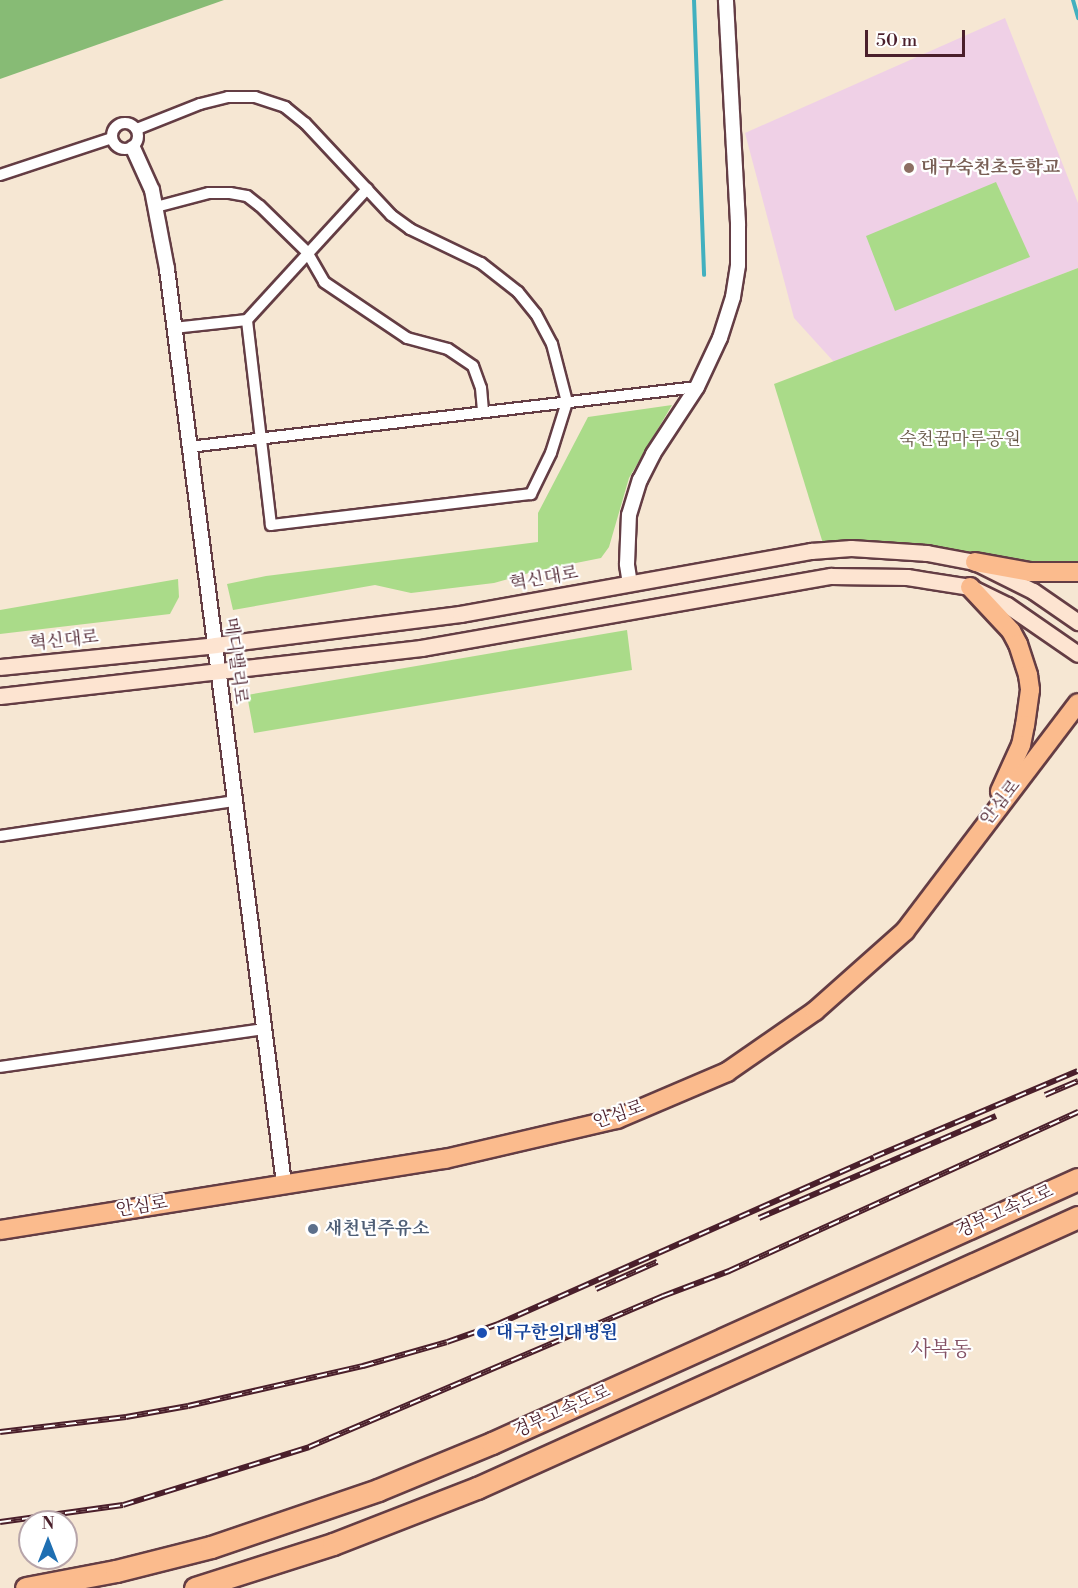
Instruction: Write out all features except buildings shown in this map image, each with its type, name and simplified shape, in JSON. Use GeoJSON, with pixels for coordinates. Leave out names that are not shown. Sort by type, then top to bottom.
{"type":"FeatureCollection","features":[{"type":"Feature","properties":{"kind":"highway","name":"경부고속도로"},"geometry":{"type":"LineString","coordinates":[[26,1588],[116,1572],[211,1547],[388,1486],[492,1443],[1078,1179]]}},
{"type":"Feature","properties":{"kind":"highway","name":"경부고속도로"},"geometry":{"type":"LineString","coordinates":[[195,1588],[333,1544],[477,1488],[1078,1217]]}},
{"type":"Feature","properties":{"kind":"main road","name":"혁신대로"},"geometry":{"type":"LineString","coordinates":[[0,667],[215,645],[460,614],[811,551],[851,548],[927,553],[975,562],[1034,591],[1078,622]]}},
{"type":"Feature","properties":{"kind":"main road"},"geometry":{"type":"LineString","coordinates":[[975,562],[1030,572],[1078,572]]}},
{"type":"Feature","properties":{"kind":"main road"},"geometry":{"type":"LineString","coordinates":[[0,696],[218,673],[421,648],[831,576],[907,577],[970,587],[1007,605],[1078,654]]}},
{"type":"Feature","properties":{"kind":"main road"},"geometry":{"type":"LineString","coordinates":[[970,587],[1011,631],[1023,657],[1030,690],[1021,745],[981,830]]}},
{"type":"Feature","properties":{"kind":"main road","name":"안심로"},"geometry":{"type":"LineString","coordinates":[[0,1230],[445,1159],[617,1119],[727,1072],[815,1011],[905,931],[1078,703]]}},
{"type":"Feature","properties":{"kind":"street"},"geometry":{"type":"LineString","coordinates":[[630,584],[627,564],[629,515],[640,480],[653,454],[697,387],[720,338],[733,297],[738,265],[726,0]]}},
{"type":"Feature","properties":{"kind":"street"},"geometry":{"type":"LineString","coordinates":[[137,129],[200,104],[228,97],[255,97],[285,107],[305,123],[391,215],[410,229],[481,263],[518,292],[536,314],[552,344],[567,402],[551,453],[531,494],[271,525],[259,438],[247,320]]}},
{"type":"Feature","properties":{"kind":"street"},"geometry":{"type":"LineString","coordinates":[[121,123],[130,124],[137,129],[138,141],[133,148],[120,149],[112,138],[114,129],[121,123]]}},
{"type":"Feature","properties":{"kind":"street"},"geometry":{"type":"LineString","coordinates":[[0,175],[112,138]]}},
{"type":"Feature","properties":{"kind":"street","name":"메디밸리로"},"geometry":{"type":"LineString","coordinates":[[133,148],[152,190],[156,207],[174,328],[284,1184]]}},
{"type":"Feature","properties":{"kind":"street"},"geometry":{"type":"LineString","coordinates":[[174,328],[247,320],[367,189]]}},
{"type":"Feature","properties":{"kind":"street"},"geometry":{"type":"LineString","coordinates":[[156,207],[209,193],[247,196],[307,252],[324,282],[407,338],[448,349],[472,366],[481,388],[483,412]]}},
{"type":"Feature","properties":{"kind":"street"},"geometry":{"type":"LineString","coordinates":[[189,447],[697,387]]}},
{"type":"Feature","properties":{"kind":"street"},"geometry":{"type":"LineString","coordinates":[[0,836],[235,801]]}},
{"type":"Feature","properties":{"kind":"street"},"geometry":{"type":"LineString","coordinates":[[0,1067],[264,1029]]}},
{"type":"Feature","properties":{"kind":"shaded area","name":"대구숙천초등학교"},"geometry":{"type":"Polygon","coordinates":[[[1005,18],[1078,203],[1078,268],[834,362],[794,318],[745,133],[1005,18]]]}},
{"type":"Feature","properties":{"kind":"green space"},"geometry":{"type":"Polygon","coordinates":[[[0,0],[224,0],[0,79],[0,0]]]}},
{"type":"Feature","properties":{"kind":"green space"},"geometry":{"type":"Polygon","coordinates":[[[996,182],[1030,257],[895,311],[866,236],[996,182]]]}},
{"type":"Feature","properties":{"kind":"green space","name":"숙천꿈마루공원"},"geometry":{"type":"Polygon","coordinates":[[[1078,268],[1078,571],[825,550],[774,384],[1078,268]]]}},
{"type":"Feature","properties":{"kind":"green space"},"geometry":{"type":"Polygon","coordinates":[[[672,405],[629,478],[609,547],[601,558],[536,571],[494,583],[411,593],[375,585],[233,610],[227,584],[266,576],[538,542],[538,513],[588,417],[672,405]]]}},
{"type":"Feature","properties":{"kind":"green space"},"geometry":{"type":"Polygon","coordinates":[[[178,579],[179,597],[170,614],[0,634],[0,610],[178,579]]]}},
{"type":"Feature","properties":{"kind":"green space"},"geometry":{"type":"Polygon","coordinates":[[[627,630],[632,670],[254,733],[247,695],[627,630]]]}},
{"type":"Feature","properties":{"kind":"waterway"},"geometry":{"type":"LineString","coordinates":[[694,0],[704,275]]}},
{"type":"Feature","properties":{"kind":"waterway"},"geometry":{"type":"LineString","coordinates":[[1073,0],[1078,18]]}},
{"type":"Feature","properties":{"kind":"railway"},"geometry":{"type":"LineString","coordinates":[[0,1432],[126,1417],[188,1406],[363,1366],[447,1342],[498,1324],[874,1157],[1078,1071]]}},
{"type":"Feature","properties":{"kind":"railway"},"geometry":{"type":"LineString","coordinates":[[1045,1095],[1078,1081]]}},
{"type":"Feature","properties":{"kind":"railway"},"geometry":{"type":"LineString","coordinates":[[0,1522],[123,1505],[309,1447],[663,1296],[729,1271],[1078,1112]]}},
{"type":"Feature","properties":{"kind":"railway"},"geometry":{"type":"LineString","coordinates":[[759,1218],[996,1116]]}},
{"type":"Feature","properties":{"kind":"railway"},"geometry":{"type":"LineString","coordinates":[[596,1289],[657,1262]]}},
{"type":"Feature","properties":{"kind":"place","name":"대구숙천초등학교"},"geometry":{"type":"Point","coordinates":[909,168]}},
{"type":"Feature","properties":{"kind":"place","name":"새천년주유소"},"geometry":{"type":"Point","coordinates":[313,1229]}},
{"type":"Feature","properties":{"kind":"place","name":"대구한의대병원"},"geometry":{"type":"Point","coordinates":[482,1333]}},
{"type":"Feature","properties":{"kind":"district","name":"사복동"},"geometry":{"type":"Point","coordinates":[941,1350]}}]}
